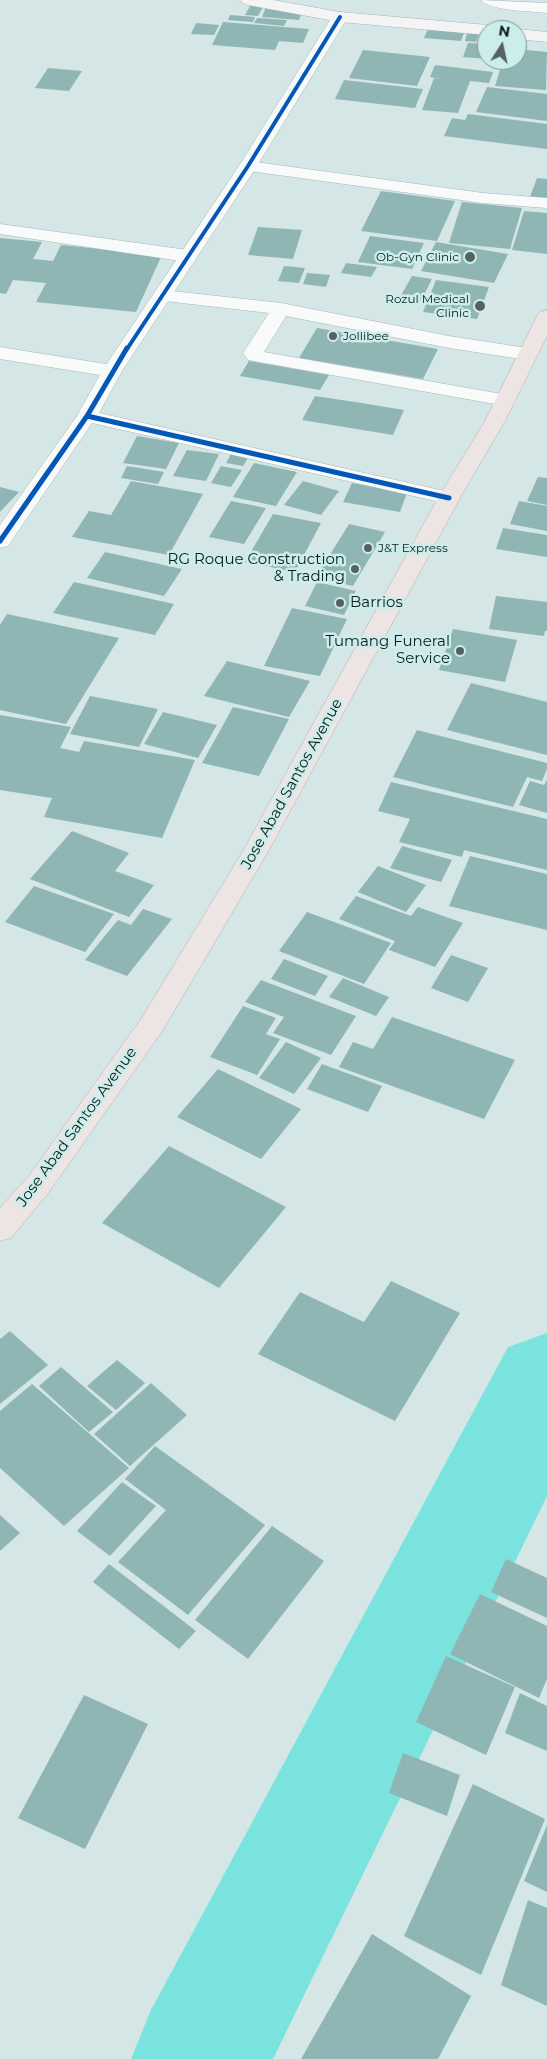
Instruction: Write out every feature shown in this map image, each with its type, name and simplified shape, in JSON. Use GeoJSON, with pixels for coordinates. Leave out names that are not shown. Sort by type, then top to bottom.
{"type":"FeatureCollection","features":[{"type":"Feature","properties":{"kind":"highway","name":"Jose Abad Santos Avenue"},"geometry":{"type":"LineString","coordinates":[[0,1229],[39,1184],[153,1023],[256,850],[449,498],[506,400],[547,316]]}},
{"type":"Feature","properties":{"kind":"street"},"geometry":{"type":"LineString","coordinates":[[248,0],[340,17],[477,29]]}},
{"type":"Feature","properties":{"kind":"street"},"geometry":{"type":"LineString","coordinates":[[489,0],[503,4],[547,8]]}},
{"type":"Feature","properties":{"kind":"street"},"geometry":{"type":"LineString","coordinates":[[0,541],[87,416],[112,371],[248,166],[340,17]]}},
{"type":"Feature","properties":{"kind":"street"},"geometry":{"type":"LineString","coordinates":[[527,35],[547,37]]}},
{"type":"Feature","properties":{"kind":"street"},"geometry":{"type":"LineString","coordinates":[[248,166],[484,198],[547,203]]}},
{"type":"Feature","properties":{"kind":"street"},"geometry":{"type":"LineString","coordinates":[[0,229],[188,256]]}},
{"type":"Feature","properties":{"kind":"street"},"geometry":{"type":"LineString","coordinates":[[162,296],[281,309],[449,342],[527,354]]}},
{"type":"Feature","properties":{"kind":"street"},"geometry":{"type":"LineString","coordinates":[[281,309],[253,355],[506,400]]}},
{"type":"Feature","properties":{"kind":"street"},"geometry":{"type":"LineString","coordinates":[[0,353],[112,371]]}},
{"type":"Feature","properties":{"kind":"street"},"geometry":{"type":"LineString","coordinates":[[87,416],[449,498]]}},
{"type":"Feature","properties":{"kind":"building"},"geometry":{"type":"Polygon","coordinates":[[[250,6],[263,7],[258,16],[245,15],[250,6]]]}},
{"type":"Feature","properties":{"kind":"building"},"geometry":{"type":"Polygon","coordinates":[[[266,7],[303,9],[299,20],[262,17],[266,7]]]}},
{"type":"Feature","properties":{"kind":"building"},"geometry":{"type":"Polygon","coordinates":[[[230,15],[255,17],[253,22],[228,20],[230,15]]]}},
{"type":"Feature","properties":{"kind":"building"},"geometry":{"type":"Polygon","coordinates":[[[257,18],[287,20],[284,26],[254,23],[257,18]]]}},
{"type":"Feature","properties":{"kind":"building"},"geometry":{"type":"Polygon","coordinates":[[[223,22],[309,29],[303,43],[279,41],[275,50],[212,45],[223,22]]]}},
{"type":"Feature","properties":{"kind":"building"},"geometry":{"type":"Polygon","coordinates":[[[196,23],[219,25],[214,35],[191,34],[196,23]]]}},
{"type":"Feature","properties":{"kind":"building"},"geometry":{"type":"Polygon","coordinates":[[[428,29],[464,33],[461,41],[424,38],[428,29]]]}},
{"type":"Feature","properties":{"kind":"building"},"geometry":{"type":"Polygon","coordinates":[[[467,33],[477,34],[476,42],[465,41],[467,33]]]}},
{"type":"Feature","properties":{"kind":"building"},"geometry":{"type":"Polygon","coordinates":[[[468,43],[477,43],[477,58],[463,57],[468,43]]]}},
{"type":"Feature","properties":{"kind":"building"},"geometry":{"type":"Polygon","coordinates":[[[363,50],[430,57],[417,86],[349,78],[363,50]]]}},
{"type":"Feature","properties":{"kind":"building"},"geometry":{"type":"Polygon","coordinates":[[[527,50],[547,52],[546,90],[495,86],[500,70],[527,70],[527,50]]]}},
{"type":"Feature","properties":{"kind":"building"},"geometry":{"type":"Polygon","coordinates":[[[435,65],[493,72],[489,83],[470,81],[458,113],[422,110],[434,78],[448,80],[430,77],[435,65]]]}},
{"type":"Feature","properties":{"kind":"building"},"geometry":{"type":"Polygon","coordinates":[[[48,68],[82,71],[69,91],[35,88],[48,68]]]}},
{"type":"Feature","properties":{"kind":"building"},"geometry":{"type":"Polygon","coordinates":[[[344,80],[423,89],[415,108],[335,99],[344,80]]]}},
{"type":"Feature","properties":{"kind":"building"},"geometry":{"type":"Polygon","coordinates":[[[487,87],[547,94],[547,121],[476,112],[487,87]]]}},
{"type":"Feature","properties":{"kind":"building"},"geometry":{"type":"Polygon","coordinates":[[[468,114],[547,124],[547,149],[444,136],[452,118],[465,120],[468,114]]]}},
{"type":"Feature","properties":{"kind":"building"},"geometry":{"type":"Polygon","coordinates":[[[537,178],[547,179],[547,199],[530,197],[537,178]]]}},
{"type":"Feature","properties":{"kind":"building"},"geometry":{"type":"Polygon","coordinates":[[[381,191],[455,201],[437,241],[361,231],[381,191]]]}},
{"type":"Feature","properties":{"kind":"building"},"geometry":{"type":"Polygon","coordinates":[[[462,202],[522,208],[510,249],[449,243],[462,202]]]}},
{"type":"Feature","properties":{"kind":"building"},"geometry":{"type":"Polygon","coordinates":[[[524,211],[547,213],[547,254],[512,250],[524,211]]]}},
{"type":"Feature","properties":{"kind":"building"},"geometry":{"type":"Polygon","coordinates":[[[258,227],[302,230],[293,259],[248,255],[258,227]]]}},
{"type":"Feature","properties":{"kind":"building"},"geometry":{"type":"Polygon","coordinates":[[[370,236],[424,243],[412,269],[358,262],[370,236]]]}},
{"type":"Feature","properties":{"kind":"building"},"geometry":{"type":"Polygon","coordinates":[[[0,238],[42,242],[33,259],[53,261],[61,245],[162,255],[136,312],[36,302],[46,283],[13,280],[6,294],[0,293],[0,238]]]}},
{"type":"Feature","properties":{"kind":"building"},"geometry":{"type":"Polygon","coordinates":[[[436,242],[508,254],[494,283],[421,271],[436,242]]]}},
{"type":"Feature","properties":{"kind":"building"},"geometry":{"type":"Polygon","coordinates":[[[346,263],[377,267],[371,277],[341,273],[346,263]]]}},
{"type":"Feature","properties":{"kind":"building"},"geometry":{"type":"Polygon","coordinates":[[[284,266],[305,268],[299,283],[278,281],[284,266]]]}},
{"type":"Feature","properties":{"kind":"building"},"geometry":{"type":"Polygon","coordinates":[[[307,273],[330,275],[326,287],[303,284],[307,273]]]}},
{"type":"Feature","properties":{"kind":"building"},"geometry":{"type":"Polygon","coordinates":[[[412,276],[432,279],[421,301],[400,297],[412,276]]]}},
{"type":"Feature","properties":{"kind":"building"},"geometry":{"type":"Polygon","coordinates":[[[436,280],[489,287],[477,319],[423,312],[436,280]]]}},
{"type":"Feature","properties":{"kind":"building"},"geometry":{"type":"Polygon","coordinates":[[[317,328],[438,349],[423,379],[299,358],[317,328]]]}},
{"type":"Feature","properties":{"kind":"building"},"geometry":{"type":"Polygon","coordinates":[[[249,361],[329,375],[320,390],[240,376],[249,361]]]}},
{"type":"Feature","properties":{"kind":"building"},"geometry":{"type":"Polygon","coordinates":[[[315,396],[404,410],[393,435],[302,420],[315,396]]]}},
{"type":"Feature","properties":{"kind":"building"},"geometry":{"type":"Polygon","coordinates":[[[137,436],[179,443],[166,469],[123,463],[137,436]]]}},
{"type":"Feature","properties":{"kind":"building"},"geometry":{"type":"Polygon","coordinates":[[[187,450],[219,454],[206,481],[173,476],[187,450]]]}},
{"type":"Feature","properties":{"kind":"building"},"geometry":{"type":"Polygon","coordinates":[[[232,452],[250,455],[243,466],[226,463],[232,452]]]}},
{"type":"Feature","properties":{"kind":"building"},"geometry":{"type":"Polygon","coordinates":[[[254,463],[297,472],[276,506],[233,497],[254,463]]]}},
{"type":"Feature","properties":{"kind":"building"},"geometry":{"type":"Polygon","coordinates":[[[127,466],[164,472],[158,484],[121,478],[127,466]]]}},
{"type":"Feature","properties":{"kind":"building"},"geometry":{"type":"Polygon","coordinates":[[[221,466],[242,470],[231,487],[211,483],[221,466]]]}},
{"type":"Feature","properties":{"kind":"building"},"geometry":{"type":"Polygon","coordinates":[[[538,477],[547,478],[547,505],[527,501],[538,477]]]}},
{"type":"Feature","properties":{"kind":"building"},"geometry":{"type":"Polygon","coordinates":[[[131,481],[203,494],[169,555],[72,537],[89,511],[111,515],[131,481]]]}},
{"type":"Feature","properties":{"kind":"building"},"geometry":{"type":"Polygon","coordinates":[[[303,481],[339,491],[321,515],[284,505],[303,481]]]}},
{"type":"Feature","properties":{"kind":"building"},"geometry":{"type":"Polygon","coordinates":[[[352,483],[407,493],[400,512],[343,502],[352,483]]]}},
{"type":"Feature","properties":{"kind":"building"},"geometry":{"type":"Polygon","coordinates":[[[0,487],[19,492],[0,512],[0,487]]]}},
{"type":"Feature","properties":{"kind":"building"},"geometry":{"type":"Polygon","coordinates":[[[231,501],[266,508],[244,544],[209,537],[231,501]]]}},
{"type":"Feature","properties":{"kind":"building"},"geometry":{"type":"Polygon","coordinates":[[[519,501],[547,506],[547,531],[510,524],[519,501]]]}},
{"type":"Feature","properties":{"kind":"building"},"geometry":{"type":"Polygon","coordinates":[[[273,514],[321,523],[295,572],[245,562],[273,514]]]}},
{"type":"Feature","properties":{"kind":"building"},"geometry":{"type":"Polygon","coordinates":[[[349,524],[385,532],[353,586],[316,577],[349,524]]]}},
{"type":"Feature","properties":{"kind":"building"},"geometry":{"type":"Polygon","coordinates":[[[503,528],[547,535],[547,557],[496,549],[503,528]]]}},
{"type":"Feature","properties":{"kind":"building"},"geometry":{"type":"Polygon","coordinates":[[[105,552],[182,569],[164,596],[87,578],[105,552]]]}},
{"type":"Feature","properties":{"kind":"building"},"geometry":{"type":"Polygon","coordinates":[[[74,582],[174,604],[155,635],[53,613],[74,582]]]}},
{"type":"Feature","properties":{"kind":"building"},"geometry":{"type":"Polygon","coordinates":[[[317,582],[356,591],[344,615],[305,606],[317,582]]]}},
{"type":"Feature","properties":{"kind":"building"},"geometry":{"type":"Polygon","coordinates":[[[496,596],[547,602],[547,631],[545,631],[544,636],[489,629],[496,596]]]}},
{"type":"Feature","properties":{"kind":"building"},"geometry":{"type":"Polygon","coordinates":[[[292,608],[347,619],[320,676],[264,666],[292,608]]]}},
{"type":"Feature","properties":{"kind":"building"},"geometry":{"type":"Polygon","coordinates":[[[7,614],[119,638],[66,724],[0,710],[0,625],[7,614]]]}},
{"type":"Feature","properties":{"kind":"building"},"geometry":{"type":"Polygon","coordinates":[[[453,629],[517,640],[505,682],[439,670],[453,629]]]}},
{"type":"Feature","properties":{"kind":"building"},"geometry":{"type":"Polygon","coordinates":[[[227,661],[310,681],[289,717],[204,696],[227,661]]]}},
{"type":"Feature","properties":{"kind":"building"},"geometry":{"type":"Polygon","coordinates":[[[471,683],[547,702],[547,755],[447,730],[471,683]]]}},
{"type":"Feature","properties":{"kind":"building"},"geometry":{"type":"Polygon","coordinates":[[[90,696],[158,709],[139,747],[70,734],[90,696]]]}},
{"type":"Feature","properties":{"kind":"building"},"geometry":{"type":"Polygon","coordinates":[[[233,707],[289,719],[259,776],[202,763],[233,707]]]}},
{"type":"Feature","properties":{"kind":"building"},"geometry":{"type":"Polygon","coordinates":[[[163,712],[217,725],[198,758],[144,744],[163,712]]]}},
{"type":"Feature","properties":{"kind":"building"},"geometry":{"type":"Polygon","coordinates":[[[0,715],[71,727],[60,748],[79,752],[84,741],[195,760],[162,838],[44,817],[52,798],[0,790],[0,715]]]}},
{"type":"Feature","properties":{"kind":"building"},"geometry":{"type":"Polygon","coordinates":[[[417,730],[547,763],[547,769],[542,781],[527,777],[513,807],[393,777],[417,730]]]}},
{"type":"Feature","properties":{"kind":"building"},"geometry":{"type":"Polygon","coordinates":[[[547,780],[547,813],[519,805],[530,781],[544,785],[547,780]]]}},
{"type":"Feature","properties":{"kind":"building"},"geometry":{"type":"Polygon","coordinates":[[[391,782],[547,819],[547,870],[464,850],[462,857],[399,842],[410,819],[378,811],[391,782]]]}},
{"type":"Feature","properties":{"kind":"building"},"geometry":{"type":"Polygon","coordinates":[[[72,831],[129,853],[115,871],[154,885],[129,917],[30,879],[72,831]]]}},
{"type":"Feature","properties":{"kind":"building"},"geometry":{"type":"Polygon","coordinates":[[[402,846],[452,860],[441,882],[390,868],[402,846]]]}},
{"type":"Feature","properties":{"kind":"building"},"geometry":{"type":"Polygon","coordinates":[[[470,856],[547,874],[547,930],[449,906],[470,856]]]}},
{"type":"Feature","properties":{"kind":"building"},"geometry":{"type":"Polygon","coordinates":[[[378,866],[426,885],[406,912],[358,892],[378,866]]]}},
{"type":"Feature","properties":{"kind":"building"},"geometry":{"type":"Polygon","coordinates":[[[34,886],[114,914],[85,952],[5,922],[34,886]]]}},
{"type":"Feature","properties":{"kind":"building"},"geometry":{"type":"Polygon","coordinates":[[[356,896],[411,916],[418,907],[463,923],[435,967],[389,950],[395,941],[339,919],[356,896]]]}},
{"type":"Feature","properties":{"kind":"building"},"geometry":{"type":"Polygon","coordinates":[[[143,909],[172,919],[127,976],[85,960],[118,920],[131,925],[143,909]]]}},
{"type":"Feature","properties":{"kind":"building"},"geometry":{"type":"Polygon","coordinates":[[[307,912],[391,943],[364,984],[279,951],[307,912]]]}},
{"type":"Feature","properties":{"kind":"building"},"geometry":{"type":"Polygon","coordinates":[[[451,955],[488,968],[468,1002],[431,988],[451,955]]]}},
{"type":"Feature","properties":{"kind":"building"},"geometry":{"type":"Polygon","coordinates":[[[284,959],[328,976],[315,996],[271,979],[284,959]]]}},
{"type":"Feature","properties":{"kind":"building"},"geometry":{"type":"Polygon","coordinates":[[[343,978],[389,997],[376,1016],[329,997],[343,978]]]}},
{"type":"Feature","properties":{"kind":"building"},"geometry":{"type":"Polygon","coordinates":[[[261,980],[356,1016],[331,1055],[273,1033],[284,1017],[245,1002],[261,980]]]}},
{"type":"Feature","properties":{"kind":"building"},"geometry":{"type":"Polygon","coordinates":[[[243,1006],[276,1018],[266,1034],[280,1039],[257,1075],[210,1057],[243,1006]]]}},
{"type":"Feature","properties":{"kind":"building"},"geometry":{"type":"Polygon","coordinates":[[[392,1017],[515,1060],[484,1119],[339,1067],[353,1042],[373,1049],[392,1017]]]}},
{"type":"Feature","properties":{"kind":"building"},"geometry":{"type":"Polygon","coordinates":[[[286,1042],[321,1058],[294,1094],[259,1078],[286,1042]]]}},
{"type":"Feature","properties":{"kind":"building"},"geometry":{"type":"Polygon","coordinates":[[[322,1064],[382,1086],[368,1112],[307,1089],[322,1064]]]}},
{"type":"Feature","properties":{"kind":"building"},"geometry":{"type":"Polygon","coordinates":[[[218,1069],[301,1109],[261,1159],[177,1117],[218,1069]]]}},
{"type":"Feature","properties":{"kind":"building"},"geometry":{"type":"Polygon","coordinates":[[[169,1146],[286,1207],[219,1288],[102,1223],[169,1146]]]}},
{"type":"Feature","properties":{"kind":"building"},"geometry":{"type":"Polygon","coordinates":[[[391,1281],[460,1313],[395,1421],[258,1354],[300,1292],[364,1322],[391,1281]]]}},
{"type":"Feature","properties":{"kind":"building"},"geometry":{"type":"Polygon","coordinates":[[[10,1331],[48,1365],[0,1404],[0,1339],[10,1331]]]}},
{"type":"Feature","properties":{"kind":"building"},"geometry":{"type":"Polygon","coordinates":[[[117,1360],[145,1383],[116,1410],[87,1386],[117,1360]]]}},
{"type":"Feature","properties":{"kind":"building"},"geometry":{"type":"Polygon","coordinates":[[[61,1367],[113,1412],[89,1432],[39,1386],[61,1367]]]}},
{"type":"Feature","properties":{"kind":"building"},"geometry":{"type":"Polygon","coordinates":[[[151,1383],[187,1415],[130,1466],[94,1434],[151,1383]]]}},
{"type":"Feature","properties":{"kind":"building"},"geometry":{"type":"Polygon","coordinates":[[[32,1384],[129,1468],[64,1526],[0,1468],[0,1411],[32,1384]]]}},
{"type":"Feature","properties":{"kind":"building"},"geometry":{"type":"Polygon","coordinates":[[[155,1446],[265,1525],[188,1615],[118,1562],[166,1510],[125,1479],[155,1446]]]}},
{"type":"Feature","properties":{"kind":"building"},"geometry":{"type":"Polygon","coordinates":[[[122,1482],[156,1506],[110,1556],[77,1531],[122,1482]]]}},
{"type":"Feature","properties":{"kind":"building"},"geometry":{"type":"Polygon","coordinates":[[[0,1515],[20,1533],[0,1551],[0,1515]]]}},
{"type":"Feature","properties":{"kind":"building"},"geometry":{"type":"Polygon","coordinates":[[[272,1526],[324,1561],[248,1659],[195,1620],[272,1526]]]}},
{"type":"Feature","properties":{"kind":"building"},"geometry":{"type":"Polygon","coordinates":[[[506,1559],[547,1578],[547,1618],[491,1592],[506,1559]]]}},
{"type":"Feature","properties":{"kind":"building"},"geometry":{"type":"Polygon","coordinates":[[[109,1564],[196,1631],[179,1649],[93,1582],[109,1564]]]}},
{"type":"Feature","properties":{"kind":"building"},"geometry":{"type":"Polygon","coordinates":[[[480,1594],[547,1626],[547,1679],[539,1698],[450,1654],[480,1594]]]}},
{"type":"Feature","properties":{"kind":"building"},"geometry":{"type":"Polygon","coordinates":[[[446,1656],[515,1687],[486,1755],[416,1722],[446,1656]]]}},
{"type":"Feature","properties":{"kind":"building"},"geometry":{"type":"Polygon","coordinates":[[[520,1693],[547,1706],[547,1751],[505,1733],[520,1693]]]}},
{"type":"Feature","properties":{"kind":"building"},"geometry":{"type":"Polygon","coordinates":[[[84,1695],[148,1724],[85,1849],[18,1818],[84,1695]]]}},
{"type":"Feature","properties":{"kind":"building"},"geometry":{"type":"Polygon","coordinates":[[[403,1753],[460,1775],[447,1816],[389,1793],[403,1753]]]}},
{"type":"Feature","properties":{"kind":"building"},"geometry":{"type":"Polygon","coordinates":[[[473,1784],[545,1819],[481,1975],[404,1936],[473,1784]]]}},
{"type":"Feature","properties":{"kind":"building"},"geometry":{"type":"Polygon","coordinates":[[[547,1825],[547,1892],[524,1881],[547,1825]]]}},
{"type":"Feature","properties":{"kind":"building"},"geometry":{"type":"Polygon","coordinates":[[[528,1900],[547,1908],[547,2006],[501,1985],[528,1900]]]}},
{"type":"Feature","properties":{"kind":"building"},"geometry":{"type":"Polygon","coordinates":[[[372,1934],[471,1996],[438,2059],[301,2059],[372,1934]]]}},
{"type":"Feature","properties":{"kind":"waterway"},"geometry":{"type":"LineString","coordinates":[[200,2059],[547,1381]]}},
{"type":"Feature","properties":{"kind":"cycle path"},"geometry":{"type":"LineString","coordinates":[[0,541],[87,416],[112,371],[248,166],[340,17]]}},
{"type":"Feature","properties":{"kind":"cycle path"},"geometry":{"type":"LineString","coordinates":[[87,416],[449,498]]}},
{"type":"Feature","properties":{"kind":"place","name":"Ob-Gyn Clinic"},"geometry":{"type":"Point","coordinates":[470,257]}},
{"type":"Feature","properties":{"kind":"place","name":"Rozul Medical Clinic"},"geometry":{"type":"Point","coordinates":[480,306]}},
{"type":"Feature","properties":{"kind":"place","name":"Jollibee"},"geometry":{"type":"Point","coordinates":[333,336]}},
{"type":"Feature","properties":{"kind":"place","name":"J&T Express"},"geometry":{"type":"Point","coordinates":[368,548]}},
{"type":"Feature","properties":{"kind":"place","name":"RG Roque Construction & Trading"},"geometry":{"type":"Point","coordinates":[355,569]}},
{"type":"Feature","properties":{"kind":"place","name":"Barrios"},"geometry":{"type":"Point","coordinates":[340,603]}},
{"type":"Feature","properties":{"kind":"place","name":"Tumang Funeral Service"},"geometry":{"type":"Point","coordinates":[460,651]}}]}
